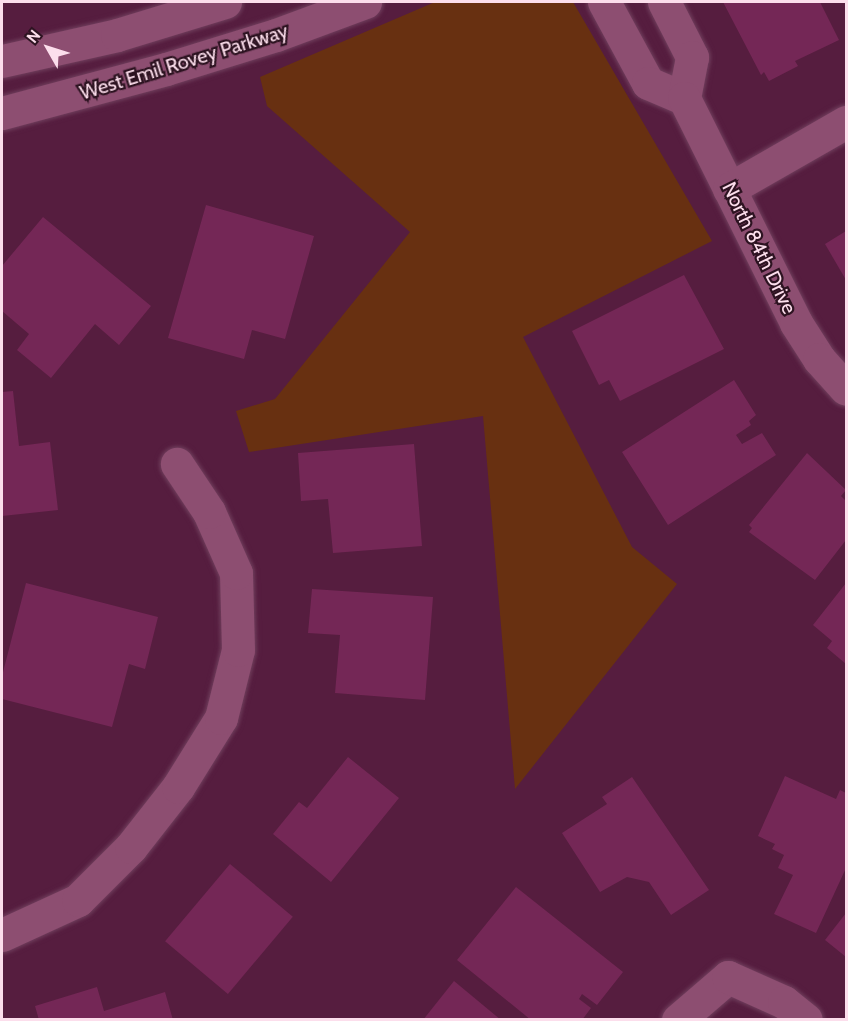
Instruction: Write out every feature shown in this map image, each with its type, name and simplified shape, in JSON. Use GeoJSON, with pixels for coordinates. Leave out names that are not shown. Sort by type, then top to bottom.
{"type":"FeatureCollection","features":[{"type":"Feature","properties":{"kind":"street"},"geometry":{"type":"LineString","coordinates":[[2,61],[117,35],[225,2]]}},
{"type":"Feature","properties":{"kind":"street","name":"West Emil Rovey Parkway"},"geometry":{"type":"LineString","coordinates":[[2,113],[166,69],[276,35],[365,2]]}},
{"type":"Feature","properties":{"kind":"street"},"geometry":{"type":"LineString","coordinates":[[604,2],[648,82],[684,98],[692,57],[664,2]]}},
{"type":"Feature","properties":{"kind":"street","name":"North 84th Drive"},"geometry":{"type":"LineString","coordinates":[[684,98],[796,323],[819,359],[846,389]]}},
{"type":"Feature","properties":{"kind":"street"},"geometry":{"type":"LineString","coordinates":[[729,189],[846,122]]}},
{"type":"Feature","properties":{"kind":"street"},"geometry":{"type":"LineString","coordinates":[[2,935],[78,900],[131,847],[178,787],[221,718],[238,650],[236,573],[209,512],[177,464]]}},
{"type":"Feature","properties":{"kind":"street"},"geometry":{"type":"LineString","coordinates":[[678,1020],[728,977],[784,1002],[806,1020]]}},
{"type":"Feature","properties":{"kind":"shaded area"},"geometry":{"type":"Polygon","coordinates":[[[435,2],[573,2],[712,241],[523,337],[632,547],[677,584],[515,789],[483,416],[249,452],[236,411],[275,399],[410,232],[267,106],[260,77],[435,2]]]}},
{"type":"Feature","properties":{"kind":"building"},"geometry":{"type":"Polygon","coordinates":[[[723,2],[820,2],[839,40],[795,61],[798,66],[769,81],[764,72],[761,75],[723,2]]]}},
{"type":"Feature","properties":{"kind":"building"},"geometry":{"type":"Polygon","coordinates":[[[206,205],[314,236],[285,339],[252,330],[244,359],[168,338],[206,205]]]}},
{"type":"Feature","properties":{"kind":"building"},"geometry":{"type":"Polygon","coordinates":[[[43,217],[151,306],[119,345],[95,324],[51,378],[17,350],[29,334],[2,311],[2,266],[43,217]]]}},
{"type":"Feature","properties":{"kind":"building"},"geometry":{"type":"Polygon","coordinates":[[[846,231],[846,280],[825,244],[846,231]]]}},
{"type":"Feature","properties":{"kind":"building"},"geometry":{"type":"Polygon","coordinates":[[[684,275],[724,349],[620,401],[609,380],[599,385],[572,331],[684,275]]]}},
{"type":"Feature","properties":{"kind":"building"},"geometry":{"type":"Polygon","coordinates":[[[734,380],[756,415],[749,421],[751,425],[736,435],[742,444],[762,433],[776,455],[668,525],[622,452],[734,380]]]}},
{"type":"Feature","properties":{"kind":"building"},"geometry":{"type":"Polygon","coordinates":[[[13,391],[19,446],[50,442],[58,510],[2,516],[2,392],[13,391]]]}},
{"type":"Feature","properties":{"kind":"building"},"geometry":{"type":"Polygon","coordinates":[[[414,444],[422,546],[333,553],[328,499],[301,501],[298,453],[414,444]]]}},
{"type":"Feature","properties":{"kind":"building"},"geometry":{"type":"Polygon","coordinates":[[[807,453],[846,490],[841,496],[846,501],[846,540],[815,580],[749,532],[752,528],[749,525],[807,453]]]}},
{"type":"Feature","properties":{"kind":"building"},"geometry":{"type":"Polygon","coordinates":[[[26,583],[158,617],[145,669],[129,664],[112,727],[2,699],[2,676],[26,583]]]}},
{"type":"Feature","properties":{"kind":"building"},"geometry":{"type":"Polygon","coordinates":[[[846,583],[846,664],[827,648],[832,641],[813,625],[846,583]]]}},
{"type":"Feature","properties":{"kind":"building"},"geometry":{"type":"Polygon","coordinates":[[[312,589],[433,597],[425,700],[335,693],[340,635],[308,633],[312,589]]]}},
{"type":"Feature","properties":{"kind":"building"},"geometry":{"type":"Polygon","coordinates":[[[348,757],[399,798],[331,882],[273,834],[299,802],[307,808],[348,757]]]}},
{"type":"Feature","properties":{"kind":"building"},"geometry":{"type":"Polygon","coordinates":[[[785,776],[836,799],[840,790],[846,793],[846,868],[816,933],[774,914],[793,875],[778,868],[784,855],[772,849],[775,844],[758,836],[785,776]]]}},
{"type":"Feature","properties":{"kind":"building"},"geometry":{"type":"Polygon","coordinates":[[[632,777],[709,890],[671,915],[649,882],[627,877],[600,892],[562,833],[607,804],[602,797],[632,777]]]}},
{"type":"Feature","properties":{"kind":"building"},"geometry":{"type":"Polygon","coordinates":[[[230,864],[293,917],[228,994],[165,941],[230,864]]]}},
{"type":"Feature","properties":{"kind":"building"},"geometry":{"type":"Polygon","coordinates":[[[516,887],[623,972],[597,1005],[582,994],[579,999],[591,1008],[582,1020],[531,1020],[457,960],[516,887]]]}},
{"type":"Feature","properties":{"kind":"building"},"geometry":{"type":"Polygon","coordinates":[[[846,913],[846,957],[825,940],[846,913]]]}},
{"type":"Feature","properties":{"kind":"building"},"geometry":{"type":"Polygon","coordinates":[[[454,981],[501,1020],[423,1020],[454,981]]]}},
{"type":"Feature","properties":{"kind":"building"},"geometry":{"type":"Polygon","coordinates":[[[97,987],[104,1011],[165,992],[173,1020],[39,1020],[35,1006],[97,987]]]}}]}
